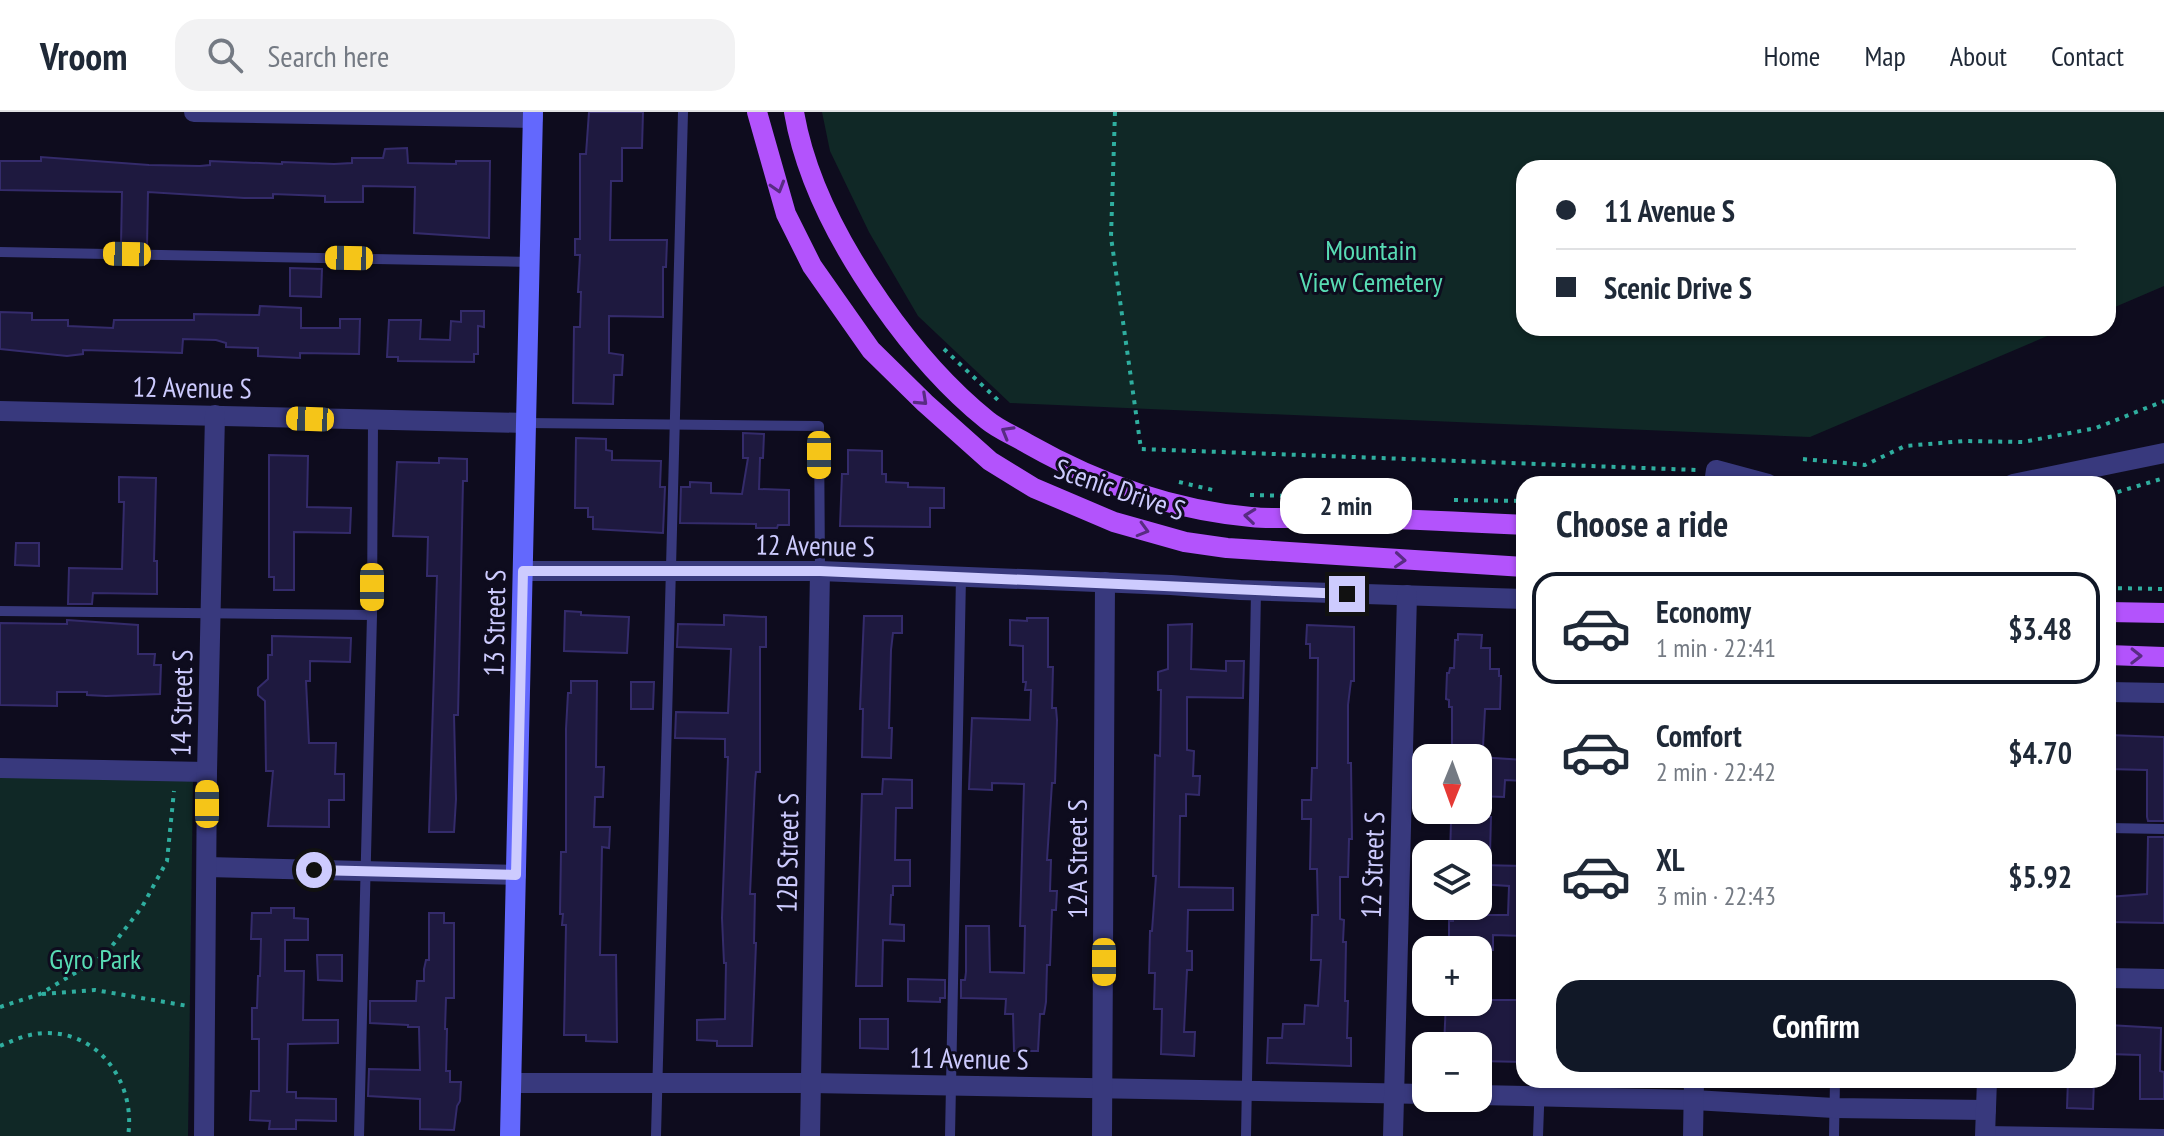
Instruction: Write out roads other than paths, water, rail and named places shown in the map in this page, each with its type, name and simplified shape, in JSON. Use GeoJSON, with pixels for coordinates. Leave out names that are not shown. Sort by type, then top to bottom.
{"type":"FeatureCollection","features":[{"type":"Feature","properties":{"kind":"main road","name":"Scenic Drive S"},"geometry":{"type":"LineString","coordinates":[[757,112],[786,214],[812,266],[871,350],[990,461],[1034,488],[1114,522],[1185,542],[1227,548],[1516,566]]}},
{"type":"Feature","properties":{"kind":"main road","name":"Scenic Drive S"},"geometry":{"type":"LineString","coordinates":[[794,112],[809,170],[831,221],[858,270],[902,333],[948,384],[989,421],[1054,459],[1106,484],[1177,504],[1252,517],[1341,517],[1516,525]]}},
{"type":"Feature","properties":{"kind":"main road"},"geometry":{"type":"LineString","coordinates":[[2116,612],[2164,613]]}},
{"type":"Feature","properties":{"kind":"main road"},"geometry":{"type":"LineString","coordinates":[[2116,655],[2164,657]]}},
{"type":"Feature","properties":{"kind":"street"},"geometry":{"type":"LineString","coordinates":[[194,112],[533,115]]}},
{"type":"Feature","properties":{"kind":"street","name":"13 Street S"},"geometry":{"type":"LineString","coordinates":[[510,1136],[533,115]]}},
{"type":"Feature","properties":{"kind":"street","name":"12 Avenue S"},"geometry":{"type":"LineString","coordinates":[[0,411],[526,423]]}},
{"type":"Feature","properties":{"kind":"street","name":"14 Street S"},"geometry":{"type":"LineString","coordinates":[[204,1136],[207,772],[215,415]]}},
{"type":"Feature","properties":{"kind":"street"},"geometry":{"type":"LineString","coordinates":[[2052,476],[2164,453]]}},
{"type":"Feature","properties":{"kind":"street","name":"12 Avenue S"},"geometry":{"type":"LineString","coordinates":[[523,571],[820,571],[1105,582]]}},
{"type":"Feature","properties":{"kind":"street","name":"12B Street S"},"geometry":{"type":"LineString","coordinates":[[810,1136],[820,571]]}},
{"type":"Feature","properties":{"kind":"street"},"geometry":{"type":"LineString","coordinates":[[1105,582],[1256,591],[1516,599]]}},
{"type":"Feature","properties":{"kind":"street","name":"12A Street S"},"geometry":{"type":"LineString","coordinates":[[1102,1136],[1105,582]]}},
{"type":"Feature","properties":{"kind":"street","name":"12 Street S"},"geometry":{"type":"LineString","coordinates":[[1393,1136],[1407,595]]}},
{"type":"Feature","properties":{"kind":"street"},"geometry":{"type":"LineString","coordinates":[[2116,692],[2164,693]]}},
{"type":"Feature","properties":{"kind":"street"},"geometry":{"type":"LineString","coordinates":[[0,768],[207,772]]}},
{"type":"Feature","properties":{"kind":"street"},"geometry":{"type":"LineString","coordinates":[[207,867],[516,875]]}},
{"type":"Feature","properties":{"kind":"street"},"geometry":{"type":"LineString","coordinates":[[2116,978],[2164,979]]}},
{"type":"Feature","properties":{"kind":"street","name":"11 Avenue S"},"geometry":{"type":"LineString","coordinates":[[512,1083],[811,1083],[1412,1094]]}},
{"type":"Feature","properties":{"kind":"street"},"geometry":{"type":"LineString","coordinates":[[1492,1093],[1539,1088],[1694,1090],[1834,1108],[1986,1110]]}},
{"type":"Feature","properties":{"kind":"street"},"geometry":{"type":"LineString","coordinates":[[1985,1134],[1987,1088]]}},
{"type":"Feature","properties":{"kind":"street"},"geometry":{"type":"LineString","coordinates":[[1693,1136],[1694,1090]]}},
{"type":"Feature","properties":{"kind":"lane"},"geometry":{"type":"LineString","coordinates":[[656,1136],[683,112]]}},
{"type":"Feature","properties":{"kind":"lane"},"geometry":{"type":"LineString","coordinates":[[0,252],[530,262]]}},
{"type":"Feature","properties":{"kind":"lane"},"geometry":{"type":"LineString","coordinates":[[359,1136],[367,871],[373,421]]}},
{"type":"Feature","properties":{"kind":"lane"},"geometry":{"type":"LineString","coordinates":[[526,423],[819,426],[820,571]]}},
{"type":"Feature","properties":{"kind":"lane"},"geometry":{"type":"LineString","coordinates":[[950,1136],[961,577]]}},
{"type":"Feature","properties":{"kind":"lane"},"geometry":{"type":"LineString","coordinates":[[1246,1136],[1256,591]]}},
{"type":"Feature","properties":{"kind":"lane"},"geometry":{"type":"LineString","coordinates":[[0,611],[372,615]]}},
{"type":"Feature","properties":{"kind":"lane"},"geometry":{"type":"LineString","coordinates":[[2116,828],[2164,829]]}},
{"type":"Feature","properties":{"kind":"lane"},"geometry":{"type":"LineString","coordinates":[[1538,1136],[1539,1088]]}},
{"type":"Feature","properties":{"kind":"lane"},"geometry":{"type":"LineString","coordinates":[[1834,1136],[1835,1088]]}},
{"type":"Feature","properties":{"kind":"lane"},"geometry":{"type":"LineString","coordinates":[[1985,1134],[2164,1134]]}},
{"type":"Feature","properties":{"kind":"park label","name":"Mountain View Cemetery"},"geometry":{"type":"Point","coordinates":[1371,265]}},
{"type":"Feature","properties":{"kind":"park label","name":"Gyro Park"},"geometry":{"type":"Point","coordinates":[95,958]}}]}
